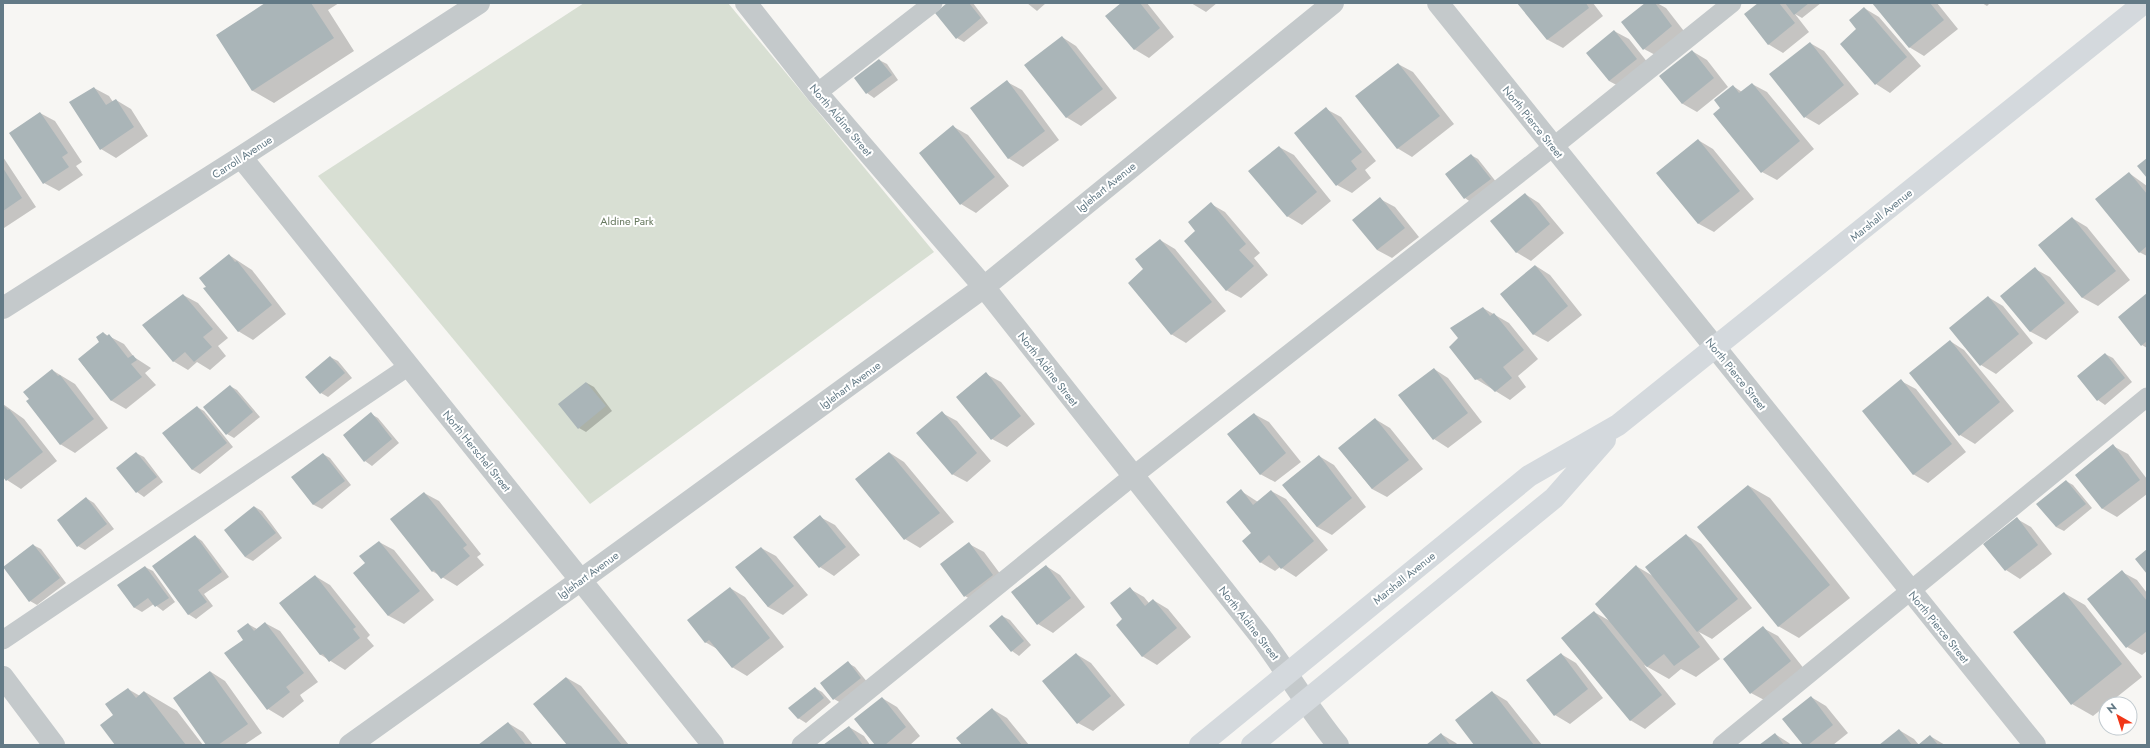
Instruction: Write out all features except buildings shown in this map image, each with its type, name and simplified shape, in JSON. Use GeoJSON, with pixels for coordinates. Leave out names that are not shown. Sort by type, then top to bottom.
{"type":"FeatureCollection","features":[{"type":"Feature","properties":{"kind":"main road","name":"Marshall Avenue"},"geometry":{"type":"LineString","coordinates":[[1200,745],[1529,476],[1618,425],[2144,3]]}},
{"type":"Feature","properties":{"kind":"main road","name":"Marshall Avenue"},"geometry":{"type":"LineString","coordinates":[[1252,745],[1554,498],[1618,425]]}},
{"type":"Feature","properties":{"kind":"street","name":"Carroll Avenue"},"geometry":{"type":"LineString","coordinates":[[3,308],[241,157],[479,3]]}},
{"type":"Feature","properties":{"kind":"street","name":"North Aldine Street"},"geometry":{"type":"LineString","coordinates":[[746,3],[817,93],[984,287],[1288,673],[1324,728],[1338,745]]}},
{"type":"Feature","properties":{"kind":"street","name":"Iglehart Avenue"},"geometry":{"type":"LineString","coordinates":[[350,745],[581,580],[984,287],[1333,3]]}},
{"type":"Feature","properties":{"kind":"street","name":"North Pierce Street"},"geometry":{"type":"LineString","coordinates":[[1438,3],[2035,745]]}},
{"type":"Feature","properties":{"kind":"street","name":"North Herschel Street"},"geometry":{"type":"LineString","coordinates":[[241,157],[713,745]]}},
{"type":"Feature","properties":{"kind":"street"},"geometry":{"type":"LineString","coordinates":[[3,677],[54,745]]}},
{"type":"Feature","properties":{"kind":"lane"},"geometry":{"type":"LineString","coordinates":[[817,93],[933,3]]}},
{"type":"Feature","properties":{"kind":"lane"},"geometry":{"type":"LineString","coordinates":[[801,745],[1133,476],[1553,147],[1732,3]]}},
{"type":"Feature","properties":{"kind":"lane"},"geometry":{"type":"LineString","coordinates":[[3,640],[409,366]]}},
{"type":"Feature","properties":{"kind":"lane"},"geometry":{"type":"LineString","coordinates":[[1722,745],[2147,397]]}},
{"type":"Feature","properties":{"kind":"green space","name":"Aldine Park"},"geometry":{"type":"Polygon","coordinates":[[[584,3],[728,3],[934,252],[590,504],[318,176],[584,3]]]}}]}
